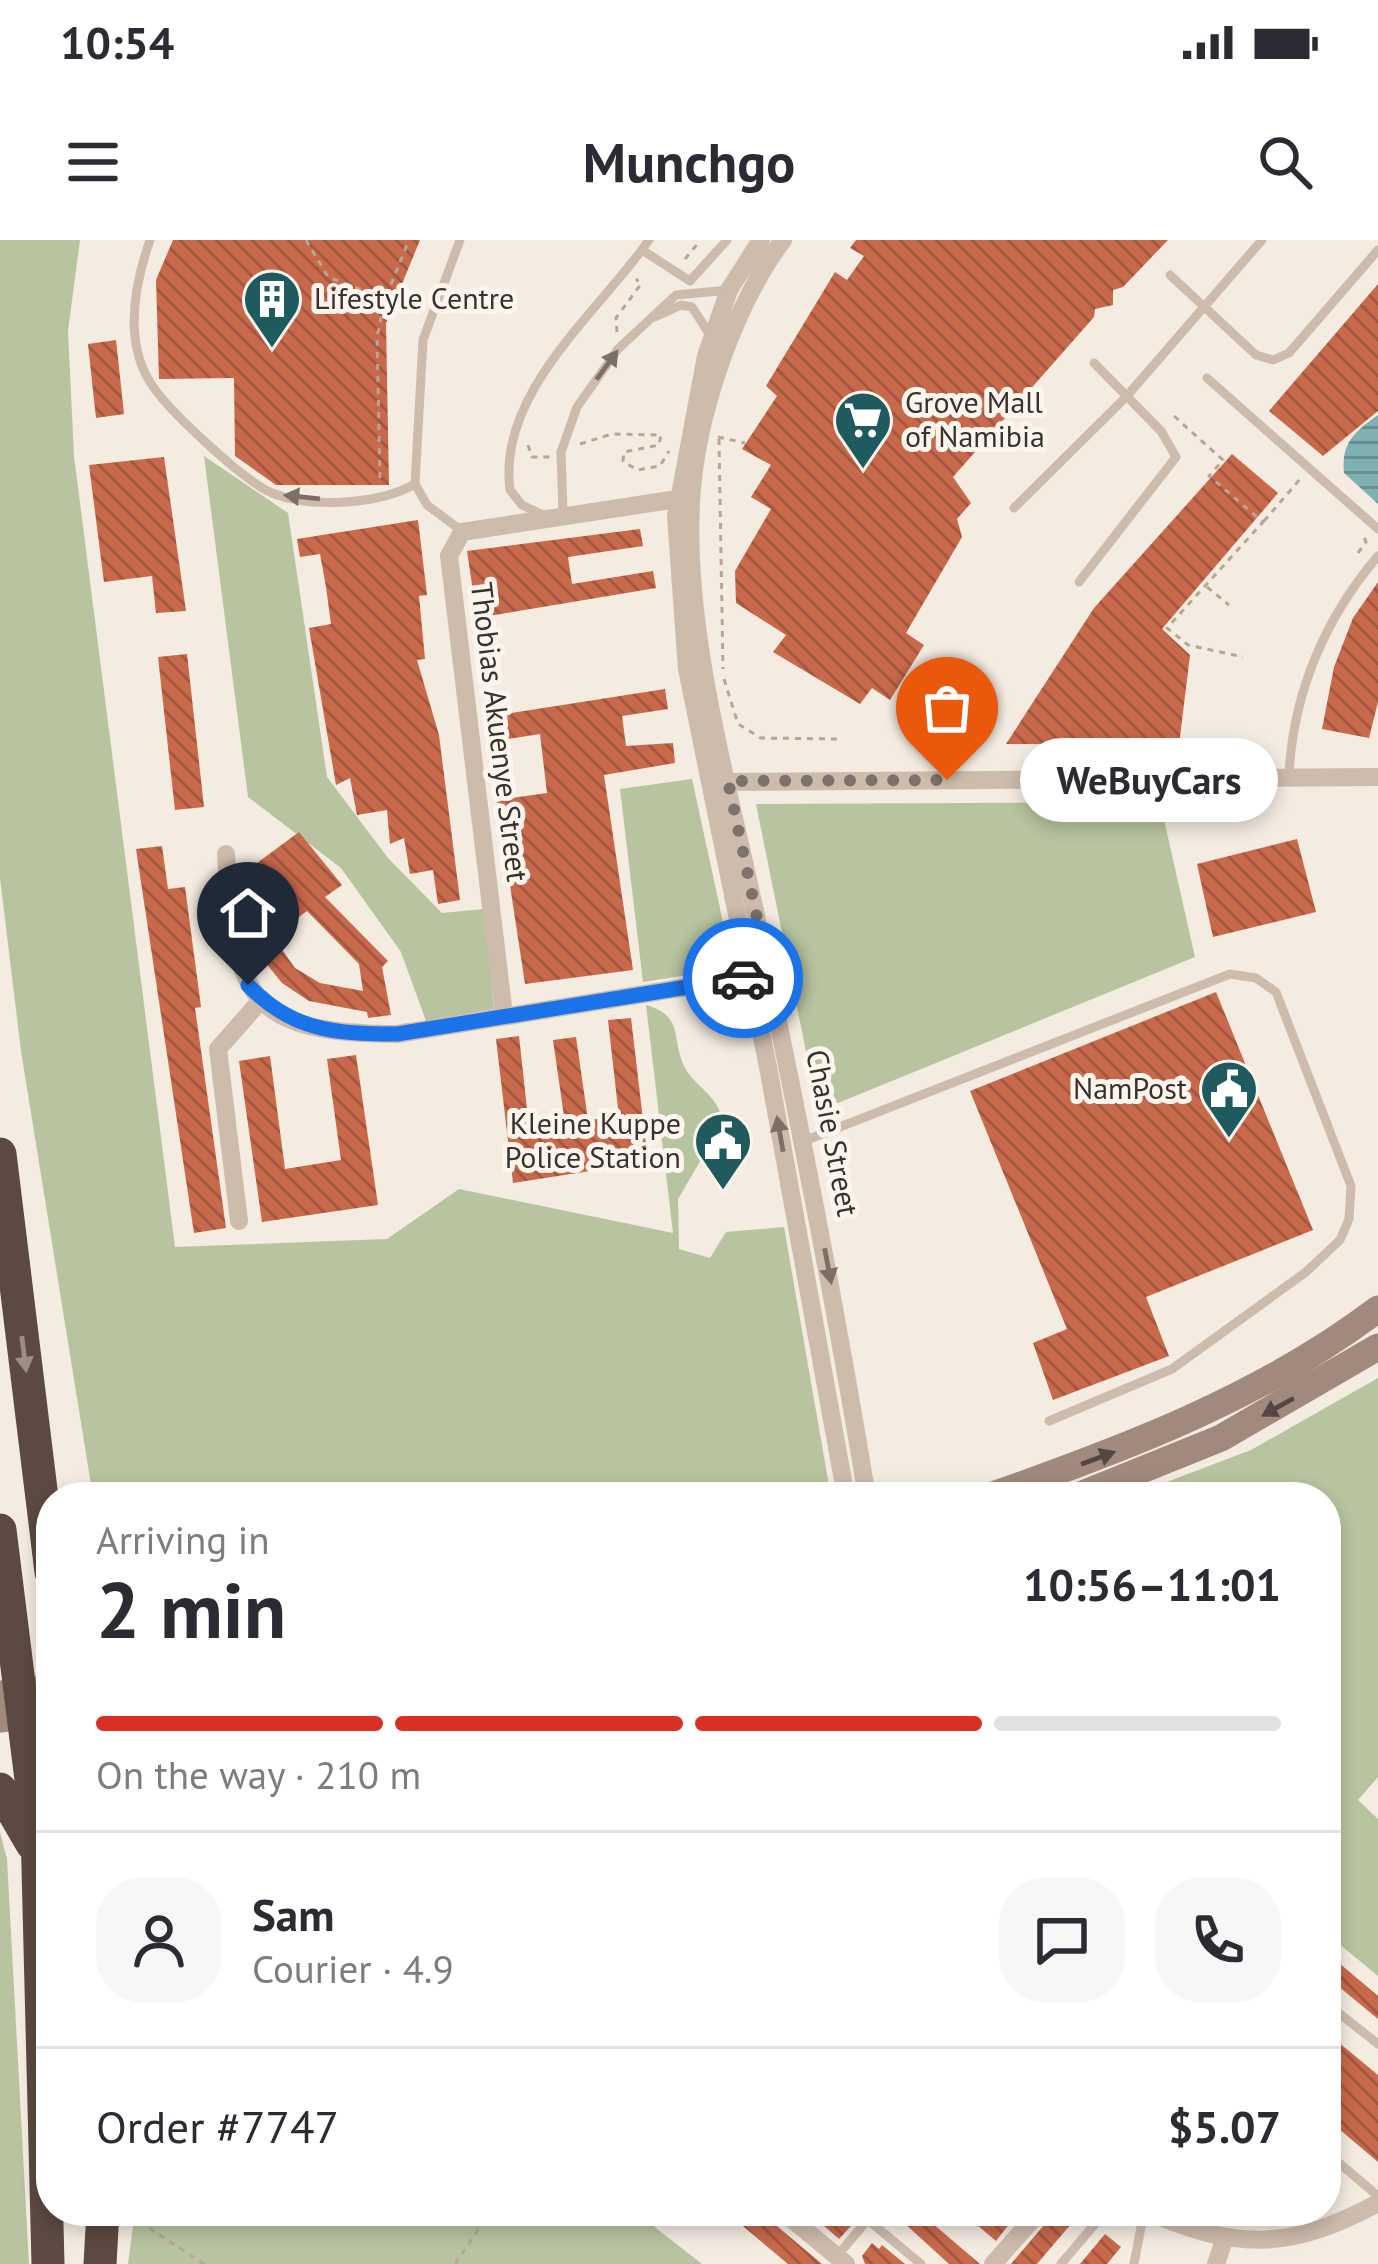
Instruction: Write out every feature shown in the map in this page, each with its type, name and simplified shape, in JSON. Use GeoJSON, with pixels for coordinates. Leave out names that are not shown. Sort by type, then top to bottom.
{"type":"FeatureCollection","features":[{"type":"Feature","properties":{"kind":"highway"},"geometry":{"type":"LineString","coordinates":[[0,1154],[40,1482]]}},
{"type":"Feature","properties":{"kind":"highway"},"geometry":{"type":"LineString","coordinates":[[0,1530],[36,1835]]}},
{"type":"Feature","properties":{"kind":"highway"},"geometry":{"type":"LineString","coordinates":[[0,1789],[36,1853]]}},
{"type":"Feature","properties":{"kind":"highway"},"geometry":{"type":"LineString","coordinates":[[47,2226],[48,2264]]}},
{"type":"Feature","properties":{"kind":"highway"},"geometry":{"type":"LineString","coordinates":[[100,2264],[102,2226]]}},
{"type":"Feature","properties":{"kind":"main road"},"geometry":{"type":"LineString","coordinates":[[1030,1482],[1116,1452],[1211,1409],[1378,1309]]}},
{"type":"Feature","properties":{"kind":"main road"},"geometry":{"type":"LineString","coordinates":[[1112,1482],[1221,1438],[1378,1347]]}},
{"type":"Feature","properties":{"kind":"street","name":"Chasie Street"},"geometry":{"type":"LineString","coordinates":[[761,240],[729,290],[711,340],[684,498],[719,782],[759,975],[844,1482]]}},
{"type":"Feature","properties":{"kind":"street","name":"Chasie Street"},"geometry":{"type":"LineString","coordinates":[[684,498],[727,340],[755,278],[783,240]]}},
{"type":"Feature","properties":{"kind":"street"},"geometry":{"type":"LineString","coordinates":[[462,532],[554,514],[684,498]]}},
{"type":"Feature","properties":{"kind":"street","name":"Thobias Akuenye Street"},"geometry":{"type":"LineString","coordinates":[[462,532],[449,556],[448,580],[504,1015]]}},
{"type":"Feature","properties":{"kind":"street"},"geometry":{"type":"LineString","coordinates":[[719,782],[1378,777]]}},
{"type":"Feature","properties":{"kind":"street"},"geometry":{"type":"LineString","coordinates":[[226,854],[238,967],[262,999],[304,1026],[343,1034],[397,1034],[759,975]]}},
{"type":"Feature","properties":{"kind":"street","name":"Chasie Street"},"geometry":{"type":"LineString","coordinates":[[759,975],[804,1141],[864,1482]]}},
{"type":"Feature","properties":{"kind":"street"},"geometry":{"type":"LineString","coordinates":[[239,1221],[218,1049],[262,999]]}},
{"type":"Feature","properties":{"kind":"street"},"geometry":{"type":"LineString","coordinates":[[1341,2217],[1378,2199]]}},
{"type":"Feature","properties":{"kind":"street"},"geometry":{"type":"LineString","coordinates":[[800,2226],[841,2260]]}},
{"type":"Feature","properties":{"kind":"street"},"geometry":{"type":"LineString","coordinates":[[993,2264],[1020,2226]]}},
{"type":"Feature","properties":{"kind":"street"},"geometry":{"type":"LineString","coordinates":[[1186,2226],[1224,2240],[1251,2243],[1300,2237],[1323,2226]]}},
{"type":"Feature","properties":{"kind":"street"},"geometry":{"type":"LineString","coordinates":[[1216,2264],[1224,2240]]}},
{"type":"Feature","properties":{"kind":"lane"},"geometry":{"type":"LineString","coordinates":[[150,240],[138,274],[134,335],[150,382],[193,426],[271,492],[315,499],[393,497],[416,484]]}},
{"type":"Feature","properties":{"kind":"lane"},"geometry":{"type":"LineString","coordinates":[[460,240],[423,340],[416,484],[427,505],[462,532]]}},
{"type":"Feature","properties":{"kind":"lane"},"geometry":{"type":"LineString","coordinates":[[649,240],[528,401],[512,451],[510,490],[522,505],[554,514],[560,457],[577,407],[618,350],[676,295],[729,290]]}},
{"type":"Feature","properties":{"kind":"lane"},"geometry":{"type":"LineString","coordinates":[[642,250],[690,281],[727,240]]}},
{"type":"Feature","properties":{"kind":"lane"},"geometry":{"type":"LineString","coordinates":[[1014,508],[1126,397],[1262,240]]}},
{"type":"Feature","properties":{"kind":"lane"},"geometry":{"type":"LineString","coordinates":[[1170,275],[1256,355],[1273,360],[1289,353],[1378,250]]}},
{"type":"Feature","properties":{"kind":"lane"},"geometry":{"type":"LineString","coordinates":[[645,322],[681,305],[704,319],[711,340]]}},
{"type":"Feature","properties":{"kind":"lane"},"geometry":{"type":"LineString","coordinates":[[1079,582],[1174,465],[1174,448],[1094,363]]}},
{"type":"Feature","properties":{"kind":"lane"},"geometry":{"type":"LineString","coordinates":[[1207,378],[1378,529]]}},
{"type":"Feature","properties":{"kind":"lane"},"geometry":{"type":"LineString","coordinates":[[1289,775],[1298,714],[1321,639],[1378,556]]}},
{"type":"Feature","properties":{"kind":"lane"},"geometry":{"type":"LineString","coordinates":[[804,1141],[1230,974],[1256,977],[1276,992],[1352,1186],[1349,1219],[1340,1240],[1306,1272],[1172,1369],[1049,1420]]}},
{"type":"Feature","properties":{"kind":"lane"},"geometry":{"type":"LineString","coordinates":[[1341,2014],[1378,2044]]}},
{"type":"Feature","properties":{"kind":"lane"},"geometry":{"type":"LineString","coordinates":[[1341,2166],[1378,2199]]}},
{"type":"Feature","properties":{"kind":"lane"},"geometry":{"type":"LineString","coordinates":[[841,2260],[864,2226]]}},
{"type":"Feature","properties":{"kind":"lane"},"geometry":{"type":"LineString","coordinates":[[881,2226],[921,2264]]}},
{"type":"Feature","properties":{"kind":"lane"},"geometry":{"type":"LineString","coordinates":[[1061,2264],[1093,2226]]}},
{"type":"Feature","properties":{"kind":"lane"},"geometry":{"type":"LineString","coordinates":[[1134,2264],[1142,2226]]}},
{"type":"Feature","properties":{"kind":"path"},"geometry":{"type":"LineString","coordinates":[[306,240],[328,277],[385,299]]}},
{"type":"Feature","properties":{"kind":"path"},"geometry":{"type":"LineString","coordinates":[[380,478],[376,337],[385,299],[409,240]]}},
{"type":"Feature","properties":{"kind":"path"},"geometry":{"type":"LineString","coordinates":[[686,258],[699,242]]}},
{"type":"Feature","properties":{"kind":"path"},"geometry":{"type":"LineString","coordinates":[[618,350],[616,319],[639,286]]}},
{"type":"Feature","properties":{"kind":"path"},"geometry":{"type":"LineString","coordinates":[[1174,416],[1223,460],[1209,476],[1263,522]]}},
{"type":"Feature","properties":{"kind":"path"},"geometry":{"type":"LineString","coordinates":[[719,431],[723,676],[738,724],[760,738],[838,739]]}},
{"type":"Feature","properties":{"kind":"path"},"geometry":{"type":"LineString","coordinates":[[527,447],[532,457],[560,457],[583,442],[612,434],[662,435],[659,445],[629,447],[623,461],[637,470],[660,466],[672,438]]}},
{"type":"Feature","properties":{"kind":"path"},"geometry":{"type":"LineString","coordinates":[[1243,657],[1188,645],[1167,628],[1302,476]]}},
{"type":"Feature","properties":{"kind":"path"},"geometry":{"type":"LineString","coordinates":[[1206,586],[1229,605]]}},
{"type":"Feature","properties":{"kind":"path"},"geometry":{"type":"LineString","coordinates":[[146,2226],[205,2264]]}},
{"type":"Feature","properties":{"kind":"path"},"geometry":{"type":"LineString","coordinates":[[455,2264],[477,2226]]}},
{"type":"Feature","properties":{"kind":"green space"},"geometry":{"type":"Polygon","coordinates":[[[0,240],[80,240],[68,331],[74,456],[175,1247],[387,1239],[459,1189],[673,1233],[646,1005],[671,1021],[684,1066],[720,1112],[716,1134],[678,1199],[679,1249],[710,1258],[726,1232],[784,1227],[828,1482],[91,1482],[21,1051],[0,878],[0,240]]]}},
{"type":"Feature","properties":{"kind":"green space"},"geometry":{"type":"Polygon","coordinates":[[[204,456],[288,513],[327,777],[388,858],[442,913],[484,909],[494,1009],[426,1021],[401,952],[341,868],[248,797],[204,456]]]}},
{"type":"Feature","properties":{"kind":"green space"},"geometry":{"type":"Polygon","coordinates":[[[692,779],[733,968],[643,982],[620,789],[692,779]]]}},
{"type":"Feature","properties":{"kind":"green space"},"geometry":{"type":"Polygon","coordinates":[[[1160,802],[1195,957],[838,1103],[816,1101],[756,804],[1160,802]]]}},
{"type":"Feature","properties":{"kind":"green space"},"geometry":{"type":"Polygon","coordinates":[[[1378,1378],[1378,1777],[1358,1800],[1378,1819],[1378,1976],[1341,1945],[1341,1482],[1167,1482],[1251,1450],[1378,1378]]]}},
{"type":"Feature","properties":{"kind":"green space"},"geometry":{"type":"Polygon","coordinates":[[[0,1832],[7,1859],[29,2264],[0,2264],[0,1832]]]}},
{"type":"Feature","properties":{"kind":"green space"},"geometry":{"type":"Polygon","coordinates":[[[133,2226],[653,2226],[702,2264],[128,2264],[133,2226]]]}},
{"type":"Feature","properties":{"kind":"water"},"geometry":{"type":"Polygon","coordinates":[[[1378,415],[1378,504],[1344,473],[1344,463],[1351,439],[1378,415]]]}},
{"type":"Feature","properties":{"kind":"building","name":"Lifestyle Centre"},"geometry":{"type":"Polygon","coordinates":[[[173,240],[420,240],[386,323],[389,485],[276,485],[235,456],[234,378],[159,379],[156,280],[173,240]]]}},
{"type":"Feature","properties":{"kind":"building","name":"Grove Mall of Namibia"},"geometry":{"type":"Polygon","coordinates":[[[856,240],[1168,240],[1123,287],[1113,290],[1113,305],[1095,309],[1094,317],[953,477],[971,503],[957,519],[962,537],[906,633],[924,645],[890,700],[872,688],[860,704],[773,652],[786,635],[736,603],[735,571],[771,509],[751,497],[771,465],[742,449],[777,396],[766,386],[835,272],[847,280],[864,256],[850,248],[856,240]]]}},
{"type":"Feature","properties":{"kind":"building"},"geometry":{"type":"Polygon","coordinates":[[[1378,284],[1378,411],[1323,456],[1269,411],[1378,284]]]}},
{"type":"Feature","properties":{"kind":"building"},"geometry":{"type":"Polygon","coordinates":[[[116,340],[124,414],[96,418],[88,344],[116,340]]]}},
{"type":"Feature","properties":{"kind":"building"},"geometry":{"type":"Polygon","coordinates":[[[1232,454],[1278,493],[1162,629],[1190,655],[1179,745],[1006,744],[1094,608],[1232,454]]]}},
{"type":"Feature","properties":{"kind":"building"},"geometry":{"type":"Polygon","coordinates":[[[164,457],[186,611],[156,613],[152,576],[104,582],[89,465],[164,457]]]}},
{"type":"Feature","properties":{"kind":"building"},"geometry":{"type":"Polygon","coordinates":[[[418,520],[427,595],[419,596],[425,659],[417,660],[439,735],[460,900],[438,904],[433,870],[410,874],[404,838],[390,844],[387,810],[357,815],[350,778],[336,785],[309,628],[331,624],[326,587],[320,554],[300,557],[297,539],[418,520]]]}},
{"type":"Feature","properties":{"kind":"building"},"geometry":{"type":"Polygon","coordinates":[[[640,529],[643,546],[568,557],[572,584],[653,571],[656,588],[477,618],[467,551],[640,529]]]}},
{"type":"Feature","properties":{"kind":"building"},"geometry":{"type":"Polygon","coordinates":[[[1378,582],[1378,702],[1369,738],[1322,729],[1334,667],[1353,618],[1378,582]]]}},
{"type":"Feature","properties":{"kind":"building"},"geometry":{"type":"Polygon","coordinates":[[[187,654],[204,807],[175,810],[158,657],[187,654]]]}},
{"type":"Feature","properties":{"kind":"building"},"geometry":{"type":"Polygon","coordinates":[[[665,689],[668,709],[622,716],[626,746],[673,743],[675,763],[604,775],[633,970],[525,984],[497,800],[547,793],[540,734],[496,741],[492,716],[665,689]]]}},
{"type":"Feature","properties":{"kind":"building"},"geometry":{"type":"Polygon","coordinates":[[[299,832],[342,885],[325,897],[388,961],[382,967],[391,1015],[368,1018],[367,1012],[309,1001],[282,983],[261,957],[278,944],[295,968],[320,983],[363,991],[359,964],[307,911],[267,940],[249,916],[264,904],[242,874],[299,832]]]}},
{"type":"Feature","properties":{"kind":"building"},"geometry":{"type":"Polygon","coordinates":[[[1297,839],[1316,912],[1213,937],[1197,864],[1297,839]]]}},
{"type":"Feature","properties":{"kind":"building"},"geometry":{"type":"Polygon","coordinates":[[[162,846],[168,889],[185,887],[201,1007],[195,1008],[226,1228],[194,1233],[136,849],[162,846]]]}},
{"type":"Feature","properties":{"kind":"building"},"geometry":{"type":"Polygon","coordinates":[[[1216,992],[1313,1230],[1146,1297],[1169,1356],[1053,1400],[1033,1343],[1067,1329],[970,1091],[1216,992]]]}},
{"type":"Feature","properties":{"kind":"building"},"geometry":{"type":"Polygon","coordinates":[[[631,1018],[648,1162],[513,1183],[496,1039],[519,1036],[529,1127],[565,1123],[553,1040],[576,1037],[588,1120],[619,1117],[608,1020],[631,1018]]]}},
{"type":"Feature","properties":{"kind":"building"},"geometry":{"type":"Polygon","coordinates":[[[356,1055],[378,1205],[262,1222],[239,1061],[270,1056],[285,1169],[341,1160],[327,1059],[356,1055]]]}},
{"type":"Feature","properties":{"kind":"building"},"geometry":{"type":"Polygon","coordinates":[[[1341,1965],[1378,1996],[1378,2019],[1341,1988],[1341,1965]]]}},
{"type":"Feature","properties":{"kind":"building"},"geometry":{"type":"Polygon","coordinates":[[[1341,2044],[1378,2075],[1378,2162],[1341,2131],[1341,2044]]]}},
{"type":"Feature","properties":{"kind":"building"},"geometry":{"type":"Polygon","coordinates":[[[743,2226],[777,2226],[822,2264],[788,2264],[743,2226]]]}},
{"type":"Feature","properties":{"kind":"building"},"geometry":{"type":"Polygon","coordinates":[[[824,2226],[851,2226],[839,2239],[824,2226]]]}},
{"type":"Feature","properties":{"kind":"building"},"geometry":{"type":"Polygon","coordinates":[[[907,2226],[936,2226],[980,2264],[949,2264],[907,2226]]]}},
{"type":"Feature","properties":{"kind":"building"},"geometry":{"type":"Polygon","coordinates":[[[978,2226],[1008,2226],[996,2241],[978,2226]]]}},
{"type":"Feature","properties":{"kind":"building"},"geometry":{"type":"Polygon","coordinates":[[[1043,2226],[1069,2226],[1037,2264],[1011,2264],[1043,2226]]]}},
{"type":"Feature","properties":{"kind":"building"},"geometry":{"type":"Polygon","coordinates":[[[1105,2234],[1121,2247],[1107,2264],[1080,2264],[1105,2234]]]}},
{"type":"Feature","properties":{"kind":"building"},"geometry":{"type":"Polygon","coordinates":[[[872,2243],[879,2249],[882,2245],[905,2264],[865,2264],[862,2256],[872,2243]]]}},
{"type":"Feature","properties":{"kind":"way so far"},"geometry":{"type":"LineString","coordinates":[[743,978],[769,974],[728,781],[947,780]]}},
{"type":"Feature","properties":{"kind":"place","name":"Lifestyle Centre"},"geometry":{"type":"Point","coordinates":[272,350]}},
{"type":"Feature","properties":{"kind":"place","name":"Grove Mall of Namibia"},"geometry":{"type":"Point","coordinates":[863,471]}},
{"type":"Feature","properties":{"kind":"place","name":"WeBuyCars"},"geometry":{"type":"Point","coordinates":[947,780]}},
{"type":"Feature","properties":{"kind":"place","name":"NamPost"},"geometry":{"type":"Point","coordinates":[1229,1140]}},
{"type":"Feature","properties":{"kind":"place","name":"Kleine Kuppe Police Station"},"geometry":{"type":"Point","coordinates":[723,1192]}},
{"type":"Feature","properties":{"kind":"route"},"geometry":{"type":"LineString","coordinates":[[248,985],[280,1015],[304,1026],[343,1034],[397,1034],[743,978]]}}]}
